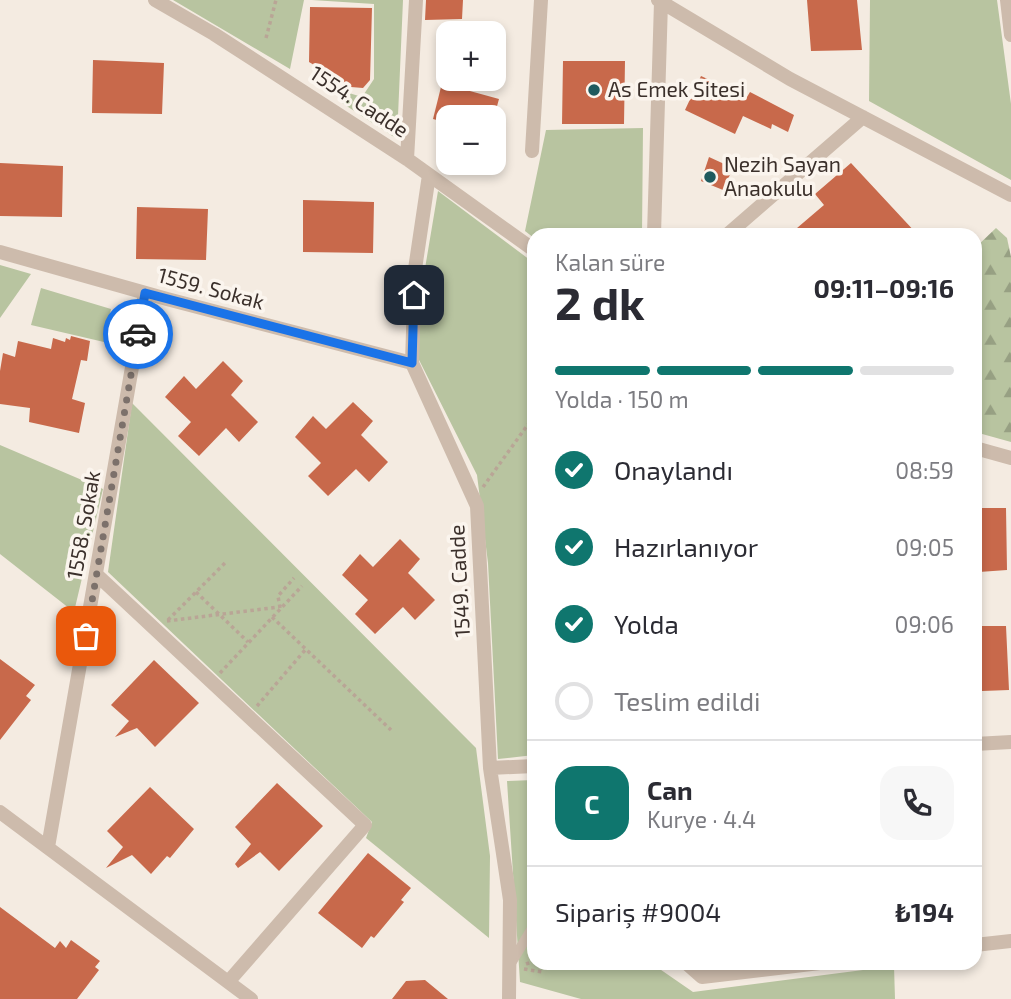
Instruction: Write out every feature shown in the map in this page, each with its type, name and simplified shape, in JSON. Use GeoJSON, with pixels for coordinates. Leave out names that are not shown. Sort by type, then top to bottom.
{"type":"FeatureCollection","features":[{"type":"Feature","properties":{"kind":"street","name":"1554. Cadde"},"geometry":{"type":"LineString","coordinates":[[155,0],[214,34],[407,159],[527,245]]}},
{"type":"Feature","properties":{"kind":"street"},"geometry":{"type":"LineString","coordinates":[[407,159],[416,0]]}},
{"type":"Feature","properties":{"kind":"street"},"geometry":{"type":"LineString","coordinates":[[532,151],[541,0]]}},
{"type":"Feature","properties":{"kind":"street"},"geometry":{"type":"LineString","coordinates":[[1007,0],[1011,35]]}},
{"type":"Feature","properties":{"kind":"street"},"geometry":{"type":"LineString","coordinates":[[654,228],[660,1],[790,79],[1011,195]]}},
{"type":"Feature","properties":{"kind":"street"},"geometry":{"type":"LineString","coordinates":[[735,228],[863,117]]}},
{"type":"Feature","properties":{"kind":"street","name":"1549. Cadde"},"geometry":{"type":"LineString","coordinates":[[429,175],[415,269],[412,363],[477,506],[491,768],[510,900],[509,999]]}},
{"type":"Feature","properties":{"kind":"street","name":"1559. Sokak"},"geometry":{"type":"LineString","coordinates":[[0,252],[412,363]]}},
{"type":"Feature","properties":{"kind":"street","name":"1558. Sokak"},"geometry":{"type":"LineString","coordinates":[[48,847],[145,293]]}},
{"type":"Feature","properties":{"kind":"street"},"geometry":{"type":"LineString","coordinates":[[982,450],[1011,458]]}},
{"type":"Feature","properties":{"kind":"street"},"geometry":{"type":"LineString","coordinates":[[97,575],[365,825],[229,981]]}},
{"type":"Feature","properties":{"kind":"street"},"geometry":{"type":"LineString","coordinates":[[982,744],[1011,742]]}},
{"type":"Feature","properties":{"kind":"street"},"geometry":{"type":"LineString","coordinates":[[491,768],[527,766]]}},
{"type":"Feature","properties":{"kind":"street"},"geometry":{"type":"LineString","coordinates":[[0,811],[251,999]]}},
{"type":"Feature","properties":{"kind":"street"},"geometry":{"type":"LineString","coordinates":[[509,967],[527,937]]}},
{"type":"Feature","properties":{"kind":"street"},"geometry":{"type":"LineString","coordinates":[[982,944],[1011,941]]}},
{"type":"Feature","properties":{"kind":"street"},"geometry":{"type":"LineString","coordinates":[[694,970],[702,977],[761,970]]}},
{"type":"Feature","properties":{"kind":"path"},"geometry":{"type":"LineString","coordinates":[[266,38],[276,0]]}},
{"type":"Feature","properties":{"kind":"path"},"geometry":{"type":"LineString","coordinates":[[474,500],[527,426]]}},
{"type":"Feature","properties":{"kind":"path"},"geometry":{"type":"LineString","coordinates":[[166,621],[226,562]]}},
{"type":"Feature","properties":{"kind":"path"},"geometry":{"type":"LineString","coordinates":[[280,608],[278,596],[294,578]]}},
{"type":"Feature","properties":{"kind":"path"},"geometry":{"type":"LineString","coordinates":[[212,682],[302,586]]}},
{"type":"Feature","properties":{"kind":"path"},"geometry":{"type":"LineString","coordinates":[[196,592],[248,642]]}},
{"type":"Feature","properties":{"kind":"path"},"geometry":{"type":"LineString","coordinates":[[148,623],[280,608]]}},
{"type":"Feature","properties":{"kind":"path"},"geometry":{"type":"LineString","coordinates":[[272,617],[391,730]]}},
{"type":"Feature","properties":{"kind":"path"},"geometry":{"type":"LineString","coordinates":[[248,716],[306,649]]}},
{"type":"Feature","properties":{"kind":"green space"},"geometry":{"type":"Polygon","coordinates":[[[173,0],[304,0],[290,69],[173,0]]]}},
{"type":"Feature","properties":{"kind":"green space"},"geometry":{"type":"Polygon","coordinates":[[[312,0],[403,0],[397,139],[342,103],[349,93],[362,97],[374,79],[374,4],[312,0]]]}},
{"type":"Feature","properties":{"kind":"green space"},"geometry":{"type":"Polygon","coordinates":[[[870,0],[997,0],[1011,104],[1011,180],[869,101],[870,0]]]}},
{"type":"Feature","properties":{"kind":"green space"},"geometry":{"type":"Polygon","coordinates":[[[643,128],[642,228],[527,228],[527,233],[525,231],[546,130],[643,128]]]}},
{"type":"Feature","properties":{"kind":"green space"},"geometry":{"type":"Polygon","coordinates":[[[438,191],[527,258],[527,756],[498,759],[488,563],[477,475],[412,346],[438,191]]]}},
{"type":"Feature","properties":{"kind":"green space"},"geometry":{"type":"Polygon","coordinates":[[[996,228],[1007,238],[1011,257],[1011,442],[982,434],[982,241],[996,228]]]}},
{"type":"Feature","properties":{"kind":"green space"},"geometry":{"type":"Polygon","coordinates":[[[0,265],[31,274],[0,318],[0,265]]]}},
{"type":"Feature","properties":{"kind":"green space"},"geometry":{"type":"Polygon","coordinates":[[[41,288],[111,309],[104,342],[31,325],[41,288]]]}},
{"type":"Feature","properties":{"kind":"green space"},"geometry":{"type":"Polygon","coordinates":[[[132,403],[476,748],[490,856],[489,938],[366,838],[372,822],[108,572],[132,403]]]}},
{"type":"Feature","properties":{"kind":"green space"},"geometry":{"type":"Polygon","coordinates":[[[0,445],[103,489],[74,612],[0,554],[0,445]]]}},
{"type":"Feature","properties":{"kind":"green space"},"geometry":{"type":"Polygon","coordinates":[[[527,780],[527,970],[661,970],[693,992],[863,970],[894,970],[895,999],[581,999],[520,982],[507,781],[527,780]]]}},
{"type":"Feature","properties":{"kind":"building"},"geometry":{"type":"Polygon","coordinates":[[[426,0],[463,0],[462,19],[425,20],[426,0]]]}},
{"type":"Feature","properties":{"kind":"building"},"geometry":{"type":"Polygon","coordinates":[[[807,0],[857,0],[862,50],[811,51],[807,0]]]}},
{"type":"Feature","properties":{"kind":"building"},"geometry":{"type":"Polygon","coordinates":[[[310,7],[372,8],[370,80],[363,88],[351,87],[309,62],[310,7]]]}},
{"type":"Feature","properties":{"kind":"building"},"geometry":{"type":"Polygon","coordinates":[[[93,60],[164,63],[162,114],[92,113],[93,60]]]}},
{"type":"Feature","properties":{"kind":"building","name":"As Emek Sitesi"},"geometry":{"type":"Polygon","coordinates":[[[563,61],[625,61],[624,124],[562,124],[563,61]]]}},
{"type":"Feature","properties":{"kind":"building"},"geometry":{"type":"Polygon","coordinates":[[[701,76],[747,97],[750,92],[794,115],[788,132],[772,124],[771,129],[743,116],[735,134],[685,110],[701,76]]]}},
{"type":"Feature","properties":{"kind":"building"},"geometry":{"type":"Polygon","coordinates":[[[440,91],[470,91],[499,99],[497,105],[436,105],[440,91]]]}},
{"type":"Feature","properties":{"kind":"building"},"geometry":{"type":"Polygon","coordinates":[[[709,157],[733,168],[723,190],[701,181],[709,157]]]}},
{"type":"Feature","properties":{"kind":"building"},"geometry":{"type":"Polygon","coordinates":[[[0,163],[63,166],[62,217],[0,216],[0,163]]]}},
{"type":"Feature","properties":{"kind":"building"},"geometry":{"type":"Polygon","coordinates":[[[851,163],[911,228],[797,228],[824,205],[815,194],[851,163]]]}},
{"type":"Feature","properties":{"kind":"building"},"geometry":{"type":"Polygon","coordinates":[[[303,200],[374,202],[373,253],[303,252],[303,200]]]}},
{"type":"Feature","properties":{"kind":"building"},"geometry":{"type":"Polygon","coordinates":[[[137,207],[208,209],[206,260],[136,259],[137,207]]]}},
{"type":"Feature","properties":{"kind":"building"},"geometry":{"type":"Polygon","coordinates":[[[71,336],[90,341],[87,361],[81,360],[72,399],[85,403],[79,433],[29,422],[30,408],[0,404],[3,353],[15,357],[18,341],[51,349],[53,338],[65,342],[66,338],[70,340],[71,336]]]}},
{"type":"Feature","properties":{"kind":"building"},"geometry":{"type":"Polygon","coordinates":[[[223,361],[243,381],[231,395],[258,422],[239,442],[226,428],[199,456],[178,436],[191,422],[165,397],[184,376],[196,389],[223,361]]]}},
{"type":"Feature","properties":{"kind":"building"},"geometry":{"type":"Polygon","coordinates":[[[353,402],[373,421],[361,435],[388,462],[369,482],[356,469],[328,496],[308,476],[321,463],[295,437],[313,416],[326,429],[353,402]]]}},
{"type":"Feature","properties":{"kind":"building"},"geometry":{"type":"Polygon","coordinates":[[[982,508],[1006,508],[1007,570],[982,572],[982,508]]]}},
{"type":"Feature","properties":{"kind":"building"},"geometry":{"type":"Polygon","coordinates":[[[400,539],[420,559],[408,573],[435,600],[415,620],[403,607],[375,634],[355,614],[368,600],[342,575],[360,554],[373,567],[400,539]]]}},
{"type":"Feature","properties":{"kind":"building"},"geometry":{"type":"Polygon","coordinates":[[[982,626],[1006,626],[1009,690],[982,691],[982,626]]]}},
{"type":"Feature","properties":{"kind":"building"},"geometry":{"type":"Polygon","coordinates":[[[0,659],[35,685],[26,696],[31,700],[0,740],[0,659]]]}},
{"type":"Feature","properties":{"kind":"building"},"geometry":{"type":"Polygon","coordinates":[[[154,660],[199,703],[155,747],[137,728],[115,737],[129,721],[111,705],[154,660]]]}},
{"type":"Feature","properties":{"kind":"building"},"geometry":{"type":"Polygon","coordinates":[[[277,783],[323,826],[279,871],[260,852],[238,868],[235,864],[251,844],[235,827],[277,783]]]}},
{"type":"Feature","properties":{"kind":"building"},"geometry":{"type":"Polygon","coordinates":[[[150,787],[194,829],[170,858],[167,856],[151,874],[132,855],[106,868],[123,847],[107,831],[150,787]]]}},
{"type":"Feature","properties":{"kind":"building"},"geometry":{"type":"Polygon","coordinates":[[[368,853],[411,888],[401,900],[404,902],[374,938],[371,936],[362,948],[318,913],[368,853]]]}},
{"type":"Feature","properties":{"kind":"building"},"geometry":{"type":"Polygon","coordinates":[[[0,907],[55,948],[60,941],[66,948],[71,940],[100,961],[95,967],[99,970],[77,999],[0,999],[0,907]]]}},
{"type":"Feature","properties":{"kind":"building"},"geometry":{"type":"Polygon","coordinates":[[[425,980],[448,999],[392,999],[406,981],[425,980]]]}},
{"type":"Feature","properties":{"kind":"way so far"},"geometry":{"type":"LineString","coordinates":[[86,636],[138,334]]}},
{"type":"Feature","properties":{"kind":"place","name":"As Emek Sitesi"},"geometry":{"type":"Point","coordinates":[594,90]}},
{"type":"Feature","properties":{"kind":"place","name":"Nezih Sayan Anaokulu"},"geometry":{"type":"Point","coordinates":[710,177]}},
{"type":"Feature","properties":{"kind":"route"},"geometry":{"type":"LineString","coordinates":[[138,334],[145,293],[412,363],[414,295]]}}]}
